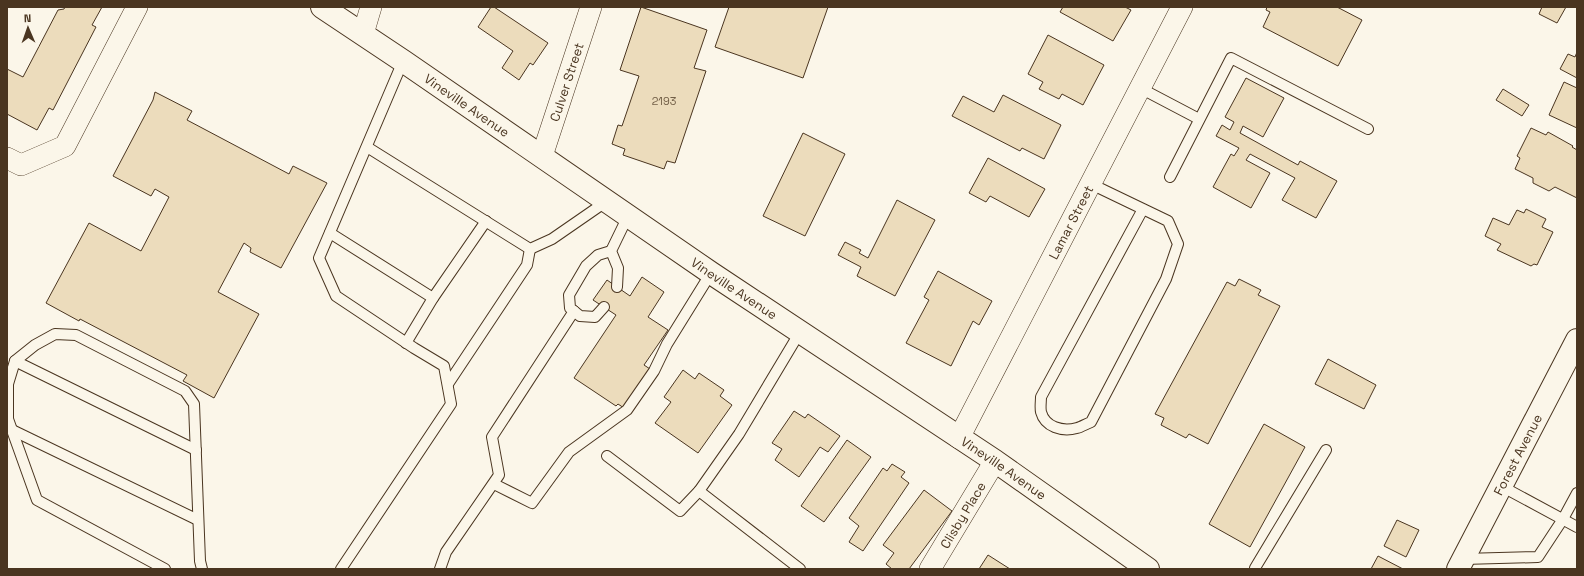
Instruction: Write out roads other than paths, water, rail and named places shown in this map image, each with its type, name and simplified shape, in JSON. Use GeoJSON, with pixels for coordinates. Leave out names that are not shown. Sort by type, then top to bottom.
{"type":"FeatureCollection","features":[{"type":"Feature","properties":{"kind":"main road","name":"Vineville Avenue"},"geometry":{"type":"LineString","coordinates":[[322,7],[711,273],[995,461],[1148,569]]}},
{"type":"Feature","properties":{"kind":"main road","name":"Forest Avenue"},"geometry":{"type":"LineString","coordinates":[[1461,564],[1575,348]]}},
{"type":"Feature","properties":{"kind":"street"},"geometry":{"type":"LineString","coordinates":[[7,158],[21,165],[65,146],[137,7]]}},
{"type":"Feature","properties":{"kind":"street"},"geometry":{"type":"LineString","coordinates":[[363,34],[371,7]]}},
{"type":"Feature","properties":{"kind":"street","name":"Culver Street"},"geometry":{"type":"LineString","coordinates":[[542,156],[591,7]]}},
{"type":"Feature","properties":{"kind":"street","name":"Lamar Street"},"geometry":{"type":"LineString","coordinates":[[959,438],[1182,7]]}},
{"type":"Feature","properties":{"kind":"street","name":"Clisby Place"},"geometry":{"type":"LineString","coordinates":[[930,569],[995,461]]}},
{"type":"Feature","properties":{"kind":"lane"},"geometry":{"type":"LineString","coordinates":[[1170,177],[1231,58],[1368,129]]}},
{"type":"Feature","properties":{"kind":"lane"},"geometry":{"type":"LineString","coordinates":[[341,569],[451,404],[444,366],[406,343],[336,296],[319,258],[403,61]]}},
{"type":"Feature","properties":{"kind":"lane"},"geometry":{"type":"LineString","coordinates":[[1140,88],[1199,119]]}},
{"type":"Feature","properties":{"kind":"lane"},"geometry":{"type":"LineString","coordinates":[[367,147],[530,249]]}},
{"type":"Feature","properties":{"kind":"lane"},"geometry":{"type":"LineString","coordinates":[[1091,184],[1143,209],[1168,222],[1178,244],[1166,279],[1091,422],[1077,428],[1063,430],[1045,421],[1040,411],[1041,397],[1143,209]]}},
{"type":"Feature","properties":{"kind":"lane"},"geometry":{"type":"LineString","coordinates":[[530,249],[552,239],[607,201]]}},
{"type":"Feature","properties":{"kind":"lane"},"geometry":{"type":"LineString","coordinates":[[617,287],[618,268],[612,251],[628,216]]}},
{"type":"Feature","properties":{"kind":"lane"},"geometry":{"type":"LineString","coordinates":[[406,343],[433,298],[486,221]]}},
{"type":"Feature","properties":{"kind":"lane"},"geometry":{"type":"LineString","coordinates":[[330,233],[433,298]]}},
{"type":"Feature","properties":{"kind":"lane"},"geometry":{"type":"LineString","coordinates":[[448,384],[527,265],[530,249]]}},
{"type":"Feature","properties":{"kind":"lane"},"geometry":{"type":"LineString","coordinates":[[604,307],[595,317],[580,316],[570,308],[569,295],[586,266],[598,255],[612,251]]}},
{"type":"Feature","properties":{"kind":"lane"},"geometry":{"type":"LineString","coordinates":[[494,484],[532,503],[569,452],[627,410],[654,371],[667,344],[711,273]]}},
{"type":"Feature","properties":{"kind":"lane"},"geometry":{"type":"LineString","coordinates":[[440,569],[446,552],[499,475],[492,436],[574,311]]}},
{"type":"Feature","properties":{"kind":"lane"},"geometry":{"type":"LineString","coordinates":[[607,456],[680,511],[699,491],[739,434],[800,332]]}},
{"type":"Feature","properties":{"kind":"lane"},"geometry":{"type":"LineString","coordinates":[[164,569],[37,500],[8,419],[8,384],[15,362],[35,345],[55,334],[76,335],[185,391],[194,404],[198,520],[200,561],[202,569]]}},
{"type":"Feature","properties":{"kind":"lane"},"geometry":{"type":"LineString","coordinates":[[15,362],[196,450]]}},
{"type":"Feature","properties":{"kind":"lane"},"geometry":{"type":"LineString","coordinates":[[12,430],[198,520]]}},
{"type":"Feature","properties":{"kind":"lane"},"geometry":{"type":"LineString","coordinates":[[1256,569],[1326,450]]}},
{"type":"Feature","properties":{"kind":"lane"},"geometry":{"type":"LineString","coordinates":[[1501,486],[1577,527]]}},
{"type":"Feature","properties":{"kind":"lane"},"geometry":{"type":"LineString","coordinates":[[699,491],[800,569]]}},
{"type":"Feature","properties":{"kind":"lane"},"geometry":{"type":"LineString","coordinates":[[1461,564],[1538,557],[1563,519],[1577,493]]}}]}
